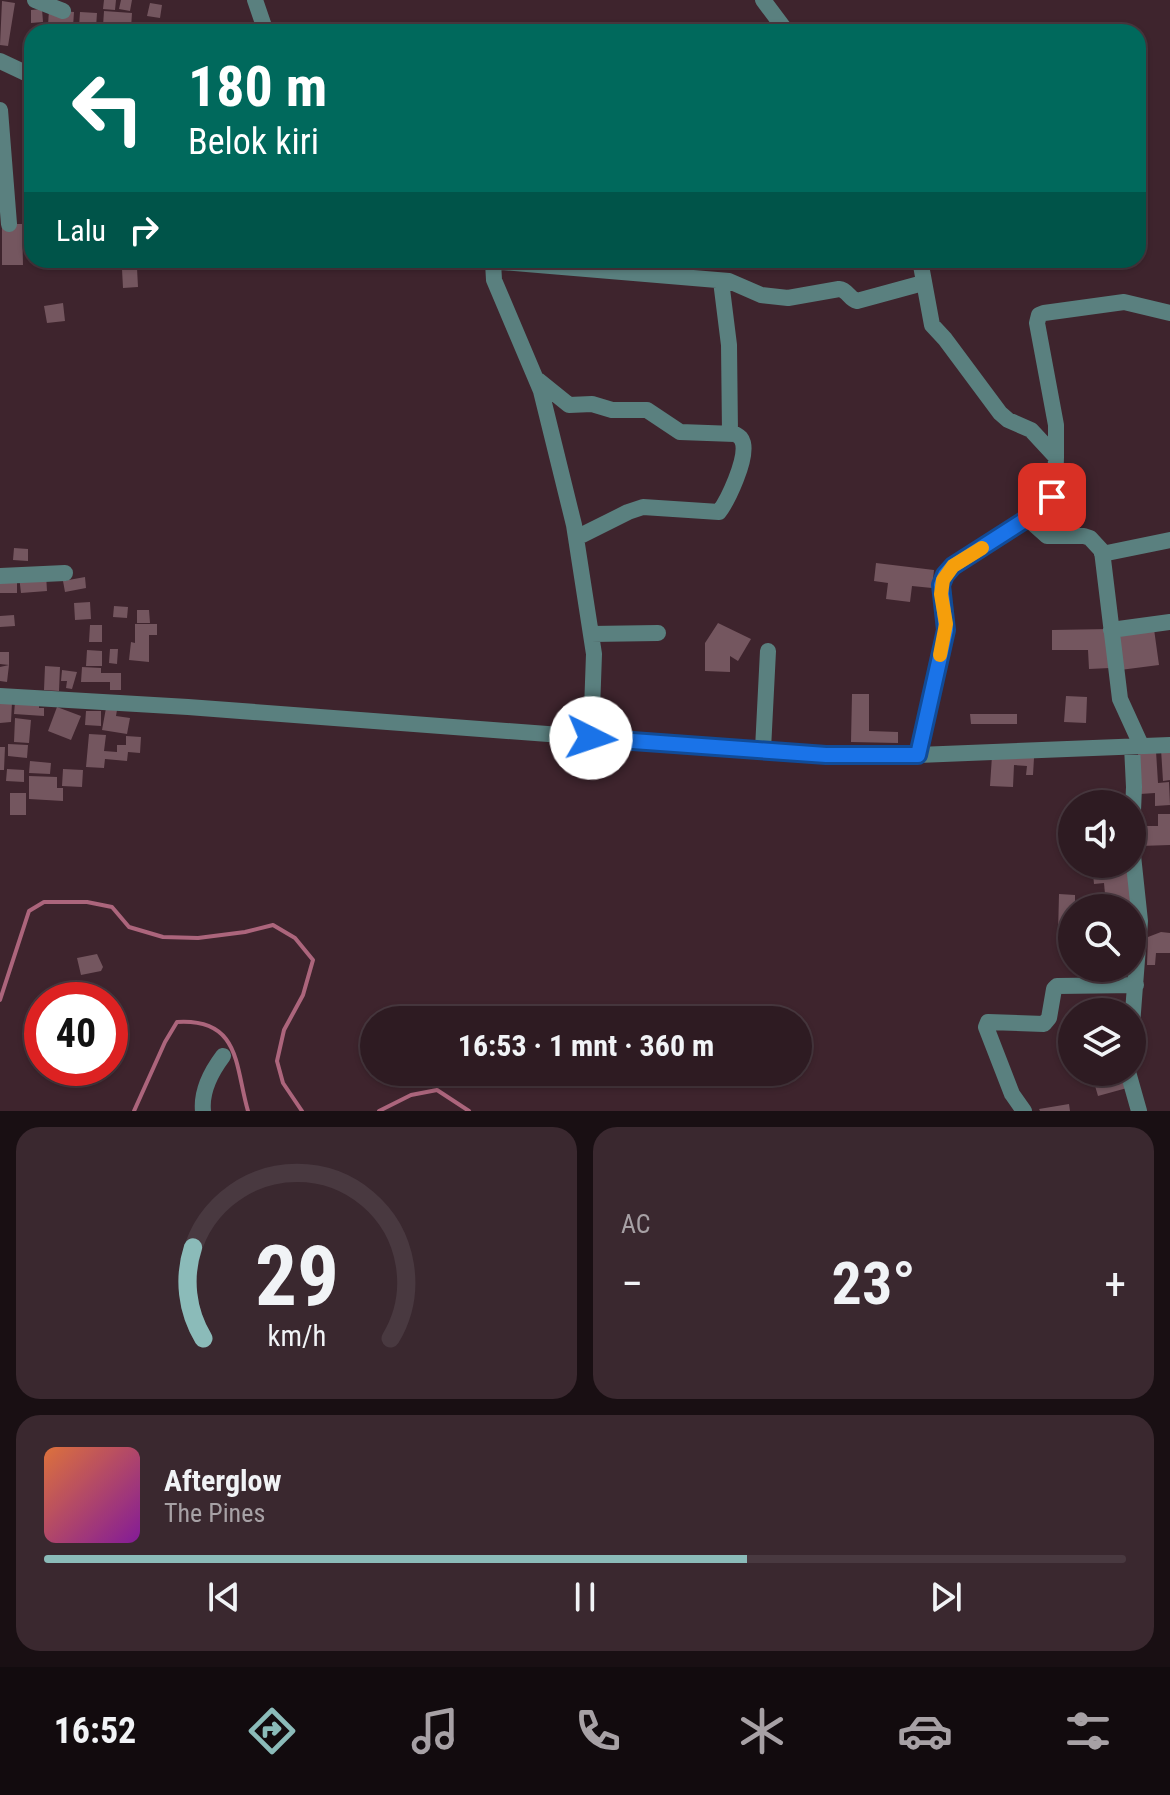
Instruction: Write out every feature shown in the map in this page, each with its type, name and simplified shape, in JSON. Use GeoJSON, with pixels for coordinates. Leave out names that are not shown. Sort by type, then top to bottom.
{"type":"FeatureCollection","features":[{"type":"Feature","properties":{"kind":"street"},"geometry":{"type":"LineString","coordinates":[[35,0],[63,11]]}},
{"type":"Feature","properties":{"kind":"street"},"geometry":{"type":"LineString","coordinates":[[255,0],[263,24]]}},
{"type":"Feature","properties":{"kind":"street"},"geometry":{"type":"LineString","coordinates":[[763,0],[781,24]]}},
{"type":"Feature","properties":{"kind":"street"},"geometry":{"type":"LineString","coordinates":[[0,61],[24,72]]}},
{"type":"Feature","properties":{"kind":"street"},"geometry":{"type":"LineString","coordinates":[[0,110],[9,224]]}},
{"type":"Feature","properties":{"kind":"street"},"geometry":{"type":"LineString","coordinates":[[488,268],[537,379],[576,538],[594,670],[591,738]]}},
{"type":"Feature","properties":{"kind":"street"},"geometry":{"type":"LineString","coordinates":[[568,268],[734,282],[764,296],[788,298],[842,289],[854,301],[923,283]]}},
{"type":"Feature","properties":{"kind":"street"},"geometry":{"type":"LineString","coordinates":[[921,268],[930,322],[934,328],[1000,413],[1031,430],[1056,457]]}},
{"type":"Feature","properties":{"kind":"street"},"geometry":{"type":"LineString","coordinates":[[721,281],[729,345],[730,433]]}},
{"type":"Feature","properties":{"kind":"street"},"geometry":{"type":"LineString","coordinates":[[918,755],[946,630],[941,594],[943,580],[953,566],[1042,509],[1052,497],[1055,487],[1056,425],[1037,323],[1039,315],[1124,302],[1170,313]]}},
{"type":"Feature","properties":{"kind":"street"},"geometry":{"type":"LineString","coordinates":[[537,379],[569,405],[592,404],[612,410],[647,410],[680,432],[735,434],[741,438],[744,450],[740,468],[720,511],[643,507],[576,538]]}},
{"type":"Feature","properties":{"kind":"street"},"geometry":{"type":"LineString","coordinates":[[1028,519],[1047,536],[1087,537],[1102,554],[1120,699],[1136,746],[1134,790]]}},
{"type":"Feature","properties":{"kind":"street"},"geometry":{"type":"LineString","coordinates":[[1102,554],[1170,540]]}},
{"type":"Feature","properties":{"kind":"street"},"geometry":{"type":"LineString","coordinates":[[0,576],[65,573]]}},
{"type":"Feature","properties":{"kind":"street"},"geometry":{"type":"LineString","coordinates":[[1111,630],[1170,622]]}},
{"type":"Feature","properties":{"kind":"street"},"geometry":{"type":"LineString","coordinates":[[591,634],[658,633]]}},
{"type":"Feature","properties":{"kind":"street"},"geometry":{"type":"LineString","coordinates":[[763,749],[768,651]]}},
{"type":"Feature","properties":{"kind":"street"},"geometry":{"type":"LineString","coordinates":[[0,696],[188,707],[826,755],[918,755],[1170,745]]}},
{"type":"Feature","properties":{"kind":"street"},"geometry":{"type":"LineString","coordinates":[[1135,878],[1140,921],[1135,998]]}},
{"type":"Feature","properties":{"kind":"street"},"geometry":{"type":"LineString","coordinates":[[1024,1111],[1012,1094],[986,1027],[988,1022],[1044,1024],[1049,1018],[1057,986],[1136,985]]}},
{"type":"Feature","properties":{"kind":"street"},"geometry":{"type":"LineString","coordinates":[[203,1111],[202,1099],[211,1074],[223,1056]]}},
{"type":"Feature","properties":{"kind":"street"},"geometry":{"type":"LineString","coordinates":[[1132,1086],[1139,1111]]}},
{"type":"Feature","properties":{"kind":"building"},"geometry":{"type":"Polygon","coordinates":[[[104,0],[116,0],[115,10],[103,9],[104,0]]]}},
{"type":"Feature","properties":{"kind":"building"},"geometry":{"type":"Polygon","coordinates":[[[121,0],[132,0],[130,11],[119,9],[121,0]]]}},
{"type":"Feature","properties":{"kind":"building"},"geometry":{"type":"Polygon","coordinates":[[[2,1],[15,3],[8,46],[0,45],[2,1]]]}},
{"type":"Feature","properties":{"kind":"building"},"geometry":{"type":"Polygon","coordinates":[[[150,3],[162,5],[160,18],[147,16],[150,3]]]}},
{"type":"Feature","properties":{"kind":"building"},"geometry":{"type":"Polygon","coordinates":[[[42,9],[43,22],[31,23],[31,10],[42,9]]]}},
{"type":"Feature","properties":{"kind":"building"},"geometry":{"type":"Polygon","coordinates":[[[49,10],[74,12],[73,24],[48,24],[49,10]]]}},
{"type":"Feature","properties":{"kind":"building"},"geometry":{"type":"Polygon","coordinates":[[[104,11],[132,13],[131,24],[103,24],[104,11]]]}},
{"type":"Feature","properties":{"kind":"building"},"geometry":{"type":"Polygon","coordinates":[[[80,12],[97,13],[96,24],[79,24],[80,12]]]}},
{"type":"Feature","properties":{"kind":"building"},"geometry":{"type":"Polygon","coordinates":[[[2,224],[22,224],[23,265],[2,265],[2,224]]]}},
{"type":"Feature","properties":{"kind":"building"},"geometry":{"type":"Polygon","coordinates":[[[137,268],[138,287],[123,288],[122,269],[137,268]]]}},
{"type":"Feature","properties":{"kind":"building"},"geometry":{"type":"Polygon","coordinates":[[[63,303],[65,321],[47,323],[44,306],[63,303]]]}},
{"type":"Feature","properties":{"kind":"building"},"geometry":{"type":"Polygon","coordinates":[[[14,548],[28,549],[28,561],[13,560],[14,548]]]}},
{"type":"Feature","properties":{"kind":"building"},"geometry":{"type":"Polygon","coordinates":[[[876,563],[934,570],[932,588],[912,586],[910,602],[886,599],[888,583],[874,581],[876,563]]]}},
{"type":"Feature","properties":{"kind":"building"},"geometry":{"type":"Polygon","coordinates":[[[46,574],[47,591],[21,593],[19,576],[46,574]]]}},
{"type":"Feature","properties":{"kind":"building"},"geometry":{"type":"Polygon","coordinates":[[[85,577],[86,588],[65,592],[63,581],[85,577]]]}},
{"type":"Feature","properties":{"kind":"building"},"geometry":{"type":"Polygon","coordinates":[[[0,579],[17,579],[17,593],[0,593],[0,579]]]}},
{"type":"Feature","properties":{"kind":"building"},"geometry":{"type":"Polygon","coordinates":[[[90,602],[91,619],[75,620],[74,603],[90,602]]]}},
{"type":"Feature","properties":{"kind":"building"},"geometry":{"type":"Polygon","coordinates":[[[114,606],[128,607],[127,618],[113,617],[114,606]]]}},
{"type":"Feature","properties":{"kind":"building"},"geometry":{"type":"Polygon","coordinates":[[[137,610],[149,610],[150,623],[137,623],[137,610]]]}},
{"type":"Feature","properties":{"kind":"building"},"geometry":{"type":"Polygon","coordinates":[[[14,615],[15,626],[0,627],[0,616],[14,615]]]}},
{"type":"Feature","properties":{"kind":"building"},"geometry":{"type":"Polygon","coordinates":[[[718,623],[751,639],[738,661],[730,656],[730,672],[705,671],[705,643],[718,623]]]}},
{"type":"Feature","properties":{"kind":"building"},"geometry":{"type":"Polygon","coordinates":[[[135,624],[157,624],[157,635],[149,635],[149,662],[129,660],[131,642],[135,643],[135,624]]]}},
{"type":"Feature","properties":{"kind":"building"},"geometry":{"type":"Polygon","coordinates":[[[90,625],[102,625],[102,642],[89,642],[90,625]]]}},
{"type":"Feature","properties":{"kind":"building"},"geometry":{"type":"Polygon","coordinates":[[[1109,629],[1110,668],[1089,669],[1088,650],[1052,650],[1052,630],[1109,629]]]}},
{"type":"Feature","properties":{"kind":"building"},"geometry":{"type":"Polygon","coordinates":[[[1154,629],[1159,665],[1120,670],[1116,634],[1154,629]]]}},
{"type":"Feature","properties":{"kind":"building"},"geometry":{"type":"Polygon","coordinates":[[[110,649],[118,649],[117,664],[109,663],[110,649]]]}},
{"type":"Feature","properties":{"kind":"building"},"geometry":{"type":"Polygon","coordinates":[[[87,650],[102,651],[102,666],[86,666],[87,650]]]}},
{"type":"Feature","properties":{"kind":"building"},"geometry":{"type":"Polygon","coordinates":[[[0,652],[9,652],[9,665],[0,664],[0,652]]]}},
{"type":"Feature","properties":{"kind":"building"},"geometry":{"type":"Polygon","coordinates":[[[9,665],[7,682],[0,681],[0,667],[9,665]]]}},
{"type":"Feature","properties":{"kind":"building"},"geometry":{"type":"Polygon","coordinates":[[[45,666],[60,667],[59,691],[44,690],[45,666]]]}},
{"type":"Feature","properties":{"kind":"building"},"geometry":{"type":"Polygon","coordinates":[[[82,667],[101,668],[101,673],[121,673],[121,690],[110,690],[110,682],[81,682],[82,667]]]}},
{"type":"Feature","properties":{"kind":"building"},"geometry":{"type":"Polygon","coordinates":[[[62,670],[77,672],[72,689],[66,688],[67,681],[61,681],[62,670]]]}},
{"type":"Feature","properties":{"kind":"building"},"geometry":{"type":"Polygon","coordinates":[[[852,694],[869,694],[869,731],[898,732],[898,743],[851,742],[852,694]]]}},
{"type":"Feature","properties":{"kind":"building"},"geometry":{"type":"Polygon","coordinates":[[[1066,696],[1087,697],[1086,723],[1064,722],[1066,696]]]}},
{"type":"Feature","properties":{"kind":"building"},"geometry":{"type":"Polygon","coordinates":[[[0,701],[12,702],[11,722],[0,723],[0,701]]]}},
{"type":"Feature","properties":{"kind":"building"},"geometry":{"type":"Polygon","coordinates":[[[15,702],[39,704],[39,708],[44,708],[44,716],[14,714],[15,702]]]}},
{"type":"Feature","properties":{"kind":"building"},"geometry":{"type":"Polygon","coordinates":[[[57,707],[81,716],[71,740],[48,731],[57,707]]]}},
{"type":"Feature","properties":{"kind":"building"},"geometry":{"type":"Polygon","coordinates":[[[106,708],[117,710],[116,716],[130,718],[127,734],[102,730],[106,708]]]}},
{"type":"Feature","properties":{"kind":"building"},"geometry":{"type":"Polygon","coordinates":[[[86,711],[101,711],[101,726],[85,725],[86,711]]]}},
{"type":"Feature","properties":{"kind":"building"},"geometry":{"type":"Polygon","coordinates":[[[970,714],[1017,714],[1017,724],[971,724],[970,714]]]}},
{"type":"Feature","properties":{"kind":"building"},"geometry":{"type":"Polygon","coordinates":[[[15,718],[31,720],[29,743],[14,742],[15,718]]]}},
{"type":"Feature","properties":{"kind":"building"},"geometry":{"type":"Polygon","coordinates":[[[89,734],[106,735],[104,751],[117,752],[117,745],[126,745],[126,736],[141,737],[140,753],[128,752],[127,761],[105,759],[104,768],[86,767],[89,734]]]}},
{"type":"Feature","properties":{"kind":"building"},"geometry":{"type":"Polygon","coordinates":[[[8,744],[28,745],[27,758],[8,756],[8,744]]]}},
{"type":"Feature","properties":{"kind":"building"},"geometry":{"type":"Polygon","coordinates":[[[0,747],[5,747],[4,770],[0,770],[0,747]]]}},
{"type":"Feature","properties":{"kind":"building"},"geometry":{"type":"Polygon","coordinates":[[[1161,749],[1170,749],[1170,780],[1163,781],[1161,749]]]}},
{"type":"Feature","properties":{"kind":"building"},"geometry":{"type":"Polygon","coordinates":[[[1156,751],[1158,783],[1169,782],[1170,805],[1155,806],[1155,793],[1140,790],[1138,752],[1156,751]]]}},
{"type":"Feature","properties":{"kind":"building"},"geometry":{"type":"Polygon","coordinates":[[[992,756],[1034,758],[1033,775],[1026,775],[1027,766],[1014,765],[1013,787],[990,786],[992,756]]]}},
{"type":"Feature","properties":{"kind":"building"},"geometry":{"type":"Polygon","coordinates":[[[30,761],[51,763],[50,774],[29,773],[30,761]]]}},
{"type":"Feature","properties":{"kind":"building"},"geometry":{"type":"Polygon","coordinates":[[[7,769],[24,770],[24,782],[6,781],[7,769]]]}},
{"type":"Feature","properties":{"kind":"building"},"geometry":{"type":"Polygon","coordinates":[[[63,769],[83,770],[82,787],[62,786],[63,769]]]}},
{"type":"Feature","properties":{"kind":"building"},"geometry":{"type":"Polygon","coordinates":[[[29,776],[57,777],[57,788],[63,788],[63,801],[29,799],[29,776]]]}},
{"type":"Feature","properties":{"kind":"building"},"geometry":{"type":"Polygon","coordinates":[[[10,793],[26,793],[26,815],[10,815],[10,793]]]}},
{"type":"Feature","properties":{"kind":"building"},"geometry":{"type":"Polygon","coordinates":[[[1158,814],[1170,814],[1170,845],[1146,846],[1146,826],[1158,826],[1158,814]]]}},
{"type":"Feature","properties":{"kind":"building"},"geometry":{"type":"Polygon","coordinates":[[[1093,878],[1129,878],[1130,894],[1105,894],[1104,883],[1094,884],[1093,878]]]}},
{"type":"Feature","properties":{"kind":"building"},"geometry":{"type":"Polygon","coordinates":[[[1161,932],[1170,933],[1170,953],[1156,953],[1155,965],[1147,965],[1148,937],[1161,932]]]}},
{"type":"Feature","properties":{"kind":"building"},"geometry":{"type":"Polygon","coordinates":[[[97,954],[103,967],[101,971],[81,975],[77,958],[97,954]]]}},
{"type":"Feature","properties":{"kind":"building"},"geometry":{"type":"Polygon","coordinates":[[[1095,1086],[1126,1086],[1127,1088],[1098,1096],[1095,1086]]]}},
{"type":"Feature","properties":{"kind":"building"},"geometry":{"type":"Polygon","coordinates":[[[1069,1104],[1070,1111],[1039,1109],[1069,1104]]]}},
{"type":"Feature","properties":{"kind":"waterway"},"geometry":{"type":"LineString","coordinates":[[0,1000],[29,911],[44,902],[87,902],[112,907],[129,927],[163,937],[198,938],[273,925],[295,938],[313,960],[303,995],[284,1030],[277,1061],[283,1083],[302,1111]]}},
{"type":"Feature","properties":{"kind":"waterway"},"geometry":{"type":"LineString","coordinates":[[134,1111],[177,1022],[198,1023],[213,1028],[224,1037],[237,1062],[248,1111]]}},
{"type":"Feature","properties":{"kind":"waterway"},"geometry":{"type":"LineString","coordinates":[[379,1111],[411,1095],[437,1090],[469,1111]]}},
{"type":"Feature","properties":{"kind":"slow traffic"},"geometry":{"type":"LineString","coordinates":[[940,655],[946,630],[941,585],[953,566],[982,548]]}},
{"type":"Feature","properties":{"kind":"route"},"geometry":{"type":"LineString","coordinates":[[591,738],[826,755],[918,755],[946,630],[941,589],[945,575],[953,566],[1042,509],[1052,497]]}}]}
